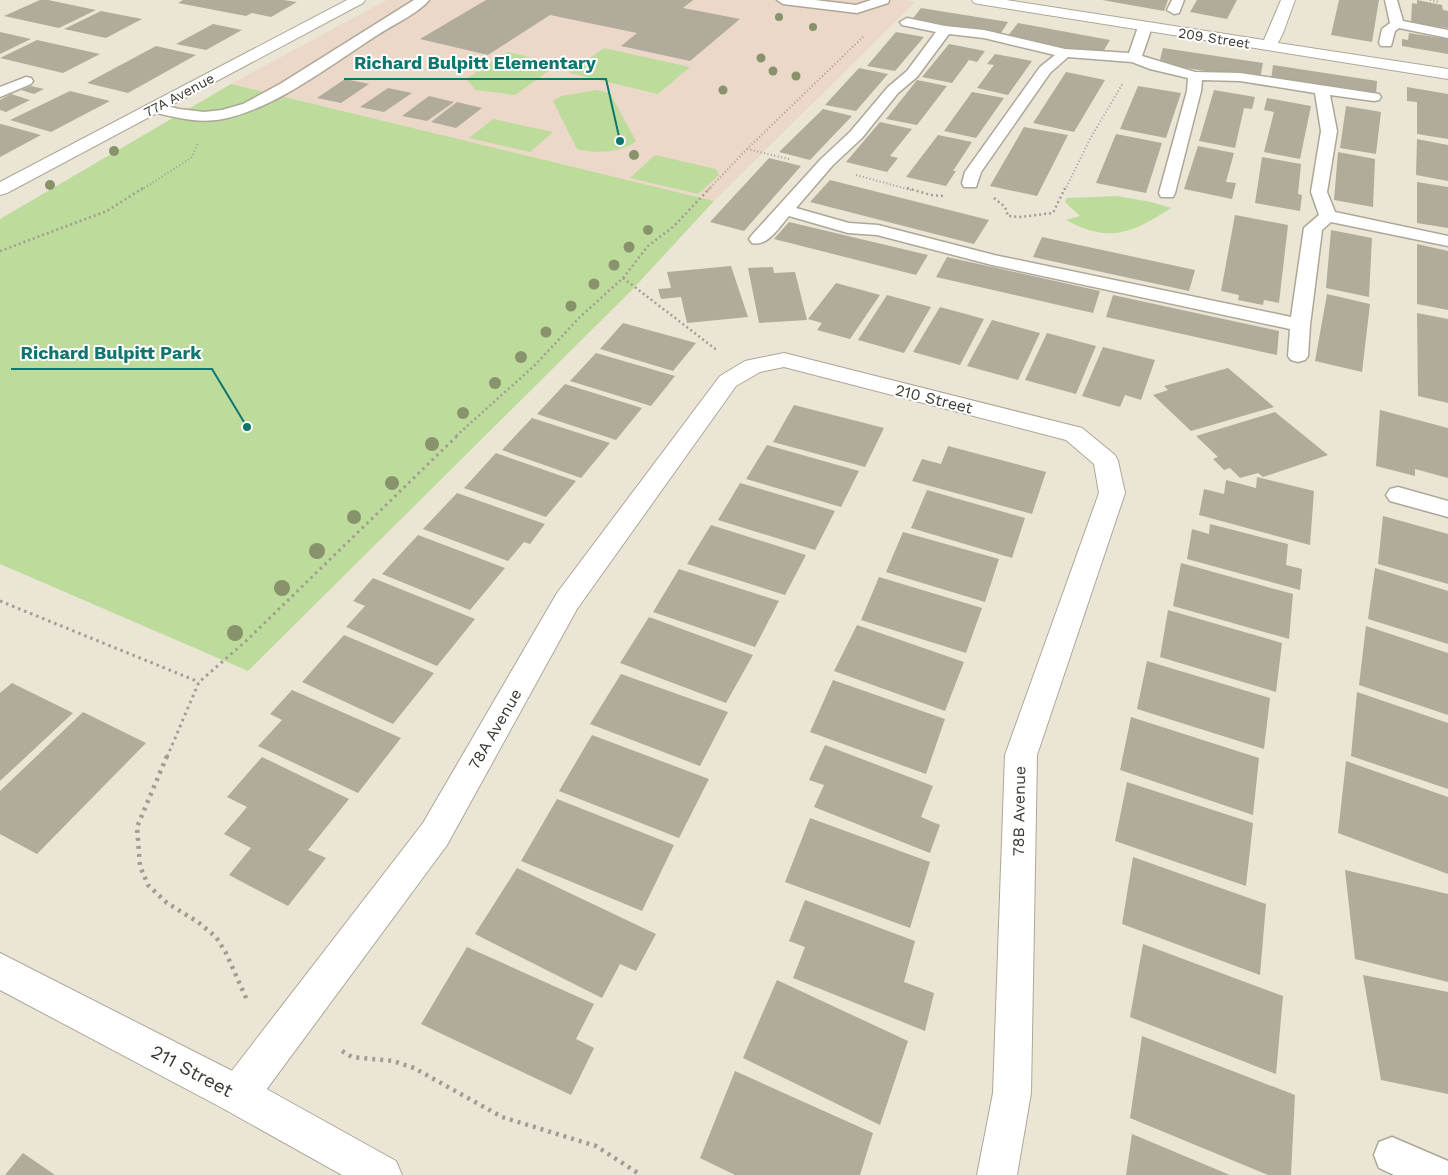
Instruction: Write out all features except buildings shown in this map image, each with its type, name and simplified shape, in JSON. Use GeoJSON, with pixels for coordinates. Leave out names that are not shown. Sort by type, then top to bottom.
{"type":"FeatureCollection","features":[{"type":"Feature","properties":{"kind":"street","name":"77A Avenue"},"geometry":{"type":"LineString","coordinates":[[0,189],[358,0]]}},
{"type":"Feature","properties":{"kind":"street","name":"209 Street"},"geometry":{"type":"LineString","coordinates":[[979,0],[1448,74]]}},
{"type":"Feature","properties":{"kind":"street"},"geometry":{"type":"LineString","coordinates":[[1268,46],[1276,33],[1288,0]]}},
{"type":"Feature","properties":{"kind":"street","name":"210 Street"},"geometry":{"type":"LineString","coordinates":[[751,367],[784,360],[1074,434],[1106,461]]}},
{"type":"Feature","properties":{"kind":"street","name":"78A Avenue"},"geometry":{"type":"LineString","coordinates":[[238,1095],[435,834],[567,601],[728,381],[751,367]]}},
{"type":"Feature","properties":{"kind":"street","name":"78B Avenue"},"geometry":{"type":"LineString","coordinates":[[997,1175],[1012,1093],[1021,755],[1112,493],[1106,461]]}},
{"type":"Feature","properties":{"kind":"street","name":"211 Street"},"geometry":{"type":"LineString","coordinates":[[0,971],[238,1095],[382,1175]]}},
{"type":"Feature","properties":{"kind":"lane"},"geometry":{"type":"LineString","coordinates":[[154,108],[187,116],[200,117],[236,111],[281,89],[423,0]]}},
{"type":"Feature","properties":{"kind":"lane"},"geometry":{"type":"LineString","coordinates":[[783,0],[857,9],[883,0]]}},
{"type":"Feature","properties":{"kind":"lane"},"geometry":{"type":"LineString","coordinates":[[1391,0],[1397,24]]}},
{"type":"Feature","properties":{"kind":"lane"},"geometry":{"type":"LineString","coordinates":[[907,22],[945,30],[984,34],[1065,53],[1134,58],[1155,66],[1196,76],[1240,76],[1374,97]]}},
{"type":"Feature","properties":{"kind":"lane"},"geometry":{"type":"LineString","coordinates":[[1386,43],[1389,30],[1397,24],[1448,34]]}},
{"type":"Feature","properties":{"kind":"lane"},"geometry":{"type":"LineString","coordinates":[[1134,58],[1145,27]]}},
{"type":"Feature","properties":{"kind":"lane"},"geometry":{"type":"LineString","coordinates":[[758,239],[823,167],[856,135],[893,90],[912,74],[945,30]]}},
{"type":"Feature","properties":{"kind":"lane"},"geometry":{"type":"LineString","coordinates":[[972,189],[973,172],[1045,70],[1065,53]]}},
{"type":"Feature","properties":{"kind":"lane"},"geometry":{"type":"LineString","coordinates":[[1166,193],[1194,91],[1196,76]]}},
{"type":"Feature","properties":{"kind":"lane"},"geometry":{"type":"LineString","coordinates":[[0,93],[26,81]]}},
{"type":"Feature","properties":{"kind":"lane"},"geometry":{"type":"LineString","coordinates":[[1322,89],[1329,131],[1319,192],[1328,216]]}},
{"type":"Feature","properties":{"kind":"lane"},"geometry":{"type":"LineString","coordinates":[[785,210],[848,228],[878,230],[992,260],[1300,325]]}},
{"type":"Feature","properties":{"kind":"lane"},"geometry":{"type":"LineString","coordinates":[[1328,216],[1448,241]]}},
{"type":"Feature","properties":{"kind":"lane"},"geometry":{"type":"LineString","coordinates":[[1298,356],[1300,325],[1313,228],[1328,216]]}},
{"type":"Feature","properties":{"kind":"lane"},"geometry":{"type":"LineString","coordinates":[[1398,495],[1448,509]]}},
{"type":"Feature","properties":{"kind":"lane"},"geometry":{"type":"LineString","coordinates":[[1392,1155],[1436,1175]]}},
{"type":"Feature","properties":{"kind":"path"},"geometry":{"type":"LineString","coordinates":[[248,1000],[226,953],[216,937],[198,922],[167,904],[148,885],[140,866],[137,827],[199,682],[246,642],[477,416],[534,366],[580,317],[623,278],[648,246],[674,226],[747,150],[866,34]]}},
{"type":"Feature","properties":{"kind":"path"},"geometry":{"type":"LineString","coordinates":[[747,150],[823,167],[931,195],[972,189],[998,200],[1005,207],[1008,216],[1020,217],[1053,214],[1090,139],[1125,80]]}},
{"type":"Feature","properties":{"kind":"path"},"geometry":{"type":"LineString","coordinates":[[0,251],[107,211],[191,158],[199,141]]}},
{"type":"Feature","properties":{"kind":"path"},"geometry":{"type":"LineString","coordinates":[[623,278],[734,363],[751,367]]}},
{"type":"Feature","properties":{"kind":"path"},"geometry":{"type":"LineString","coordinates":[[0,601],[199,682]]}},
{"type":"Feature","properties":{"kind":"path"},"geometry":{"type":"LineString","coordinates":[[342,1051],[352,1057],[393,1061],[414,1068],[502,1118],[596,1146],[641,1175]]}},
{"type":"Feature","properties":{"kind":"shaded area"},"geometry":{"type":"Polygon","coordinates":[[[387,0],[904,0],[915,2],[714,201],[231,84],[387,0]]]}},
{"type":"Feature","properties":{"kind":"green space"},"geometry":{"type":"Polygon","coordinates":[[[604,48],[690,67],[658,94],[569,73],[604,48]]]}},
{"type":"Feature","properties":{"kind":"green space"},"geometry":{"type":"Polygon","coordinates":[[[508,52],[540,60],[550,70],[515,95],[476,90],[466,79],[508,52]]]}},
{"type":"Feature","properties":{"kind":"green space"},"geometry":{"type":"Polygon","coordinates":[[[231,84],[714,201],[631,291],[248,671],[0,564],[0,219],[231,84]]]}},
{"type":"Feature","properties":{"kind":"green space"},"geometry":{"type":"Polygon","coordinates":[[[597,90],[610,93],[636,141],[616,150],[591,152],[577,149],[553,101],[561,96],[597,90]]]}},
{"type":"Feature","properties":{"kind":"green space"},"geometry":{"type":"Polygon","coordinates":[[[493,119],[553,132],[530,152],[469,138],[493,119]]]}},
{"type":"Feature","properties":{"kind":"green space"},"geometry":{"type":"Polygon","coordinates":[[[655,155],[716,169],[719,175],[698,194],[630,178],[655,155]]]}},
{"type":"Feature","properties":{"kind":"green space"},"geometry":{"type":"Polygon","coordinates":[[[1117,196],[1151,202],[1171,208],[1144,224],[1120,232],[1095,232],[1066,220],[1080,216],[1065,202],[1067,198],[1117,196]]]}},
{"type":"Feature","properties":{"kind":"place","name":"Richard Bulpitt Elementary"},"geometry":{"type":"Point","coordinates":[620,141]}},
{"type":"Feature","properties":{"kind":"place","name":"Richard Bulpitt Park"},"geometry":{"type":"Point","coordinates":[247,427]}}]}
